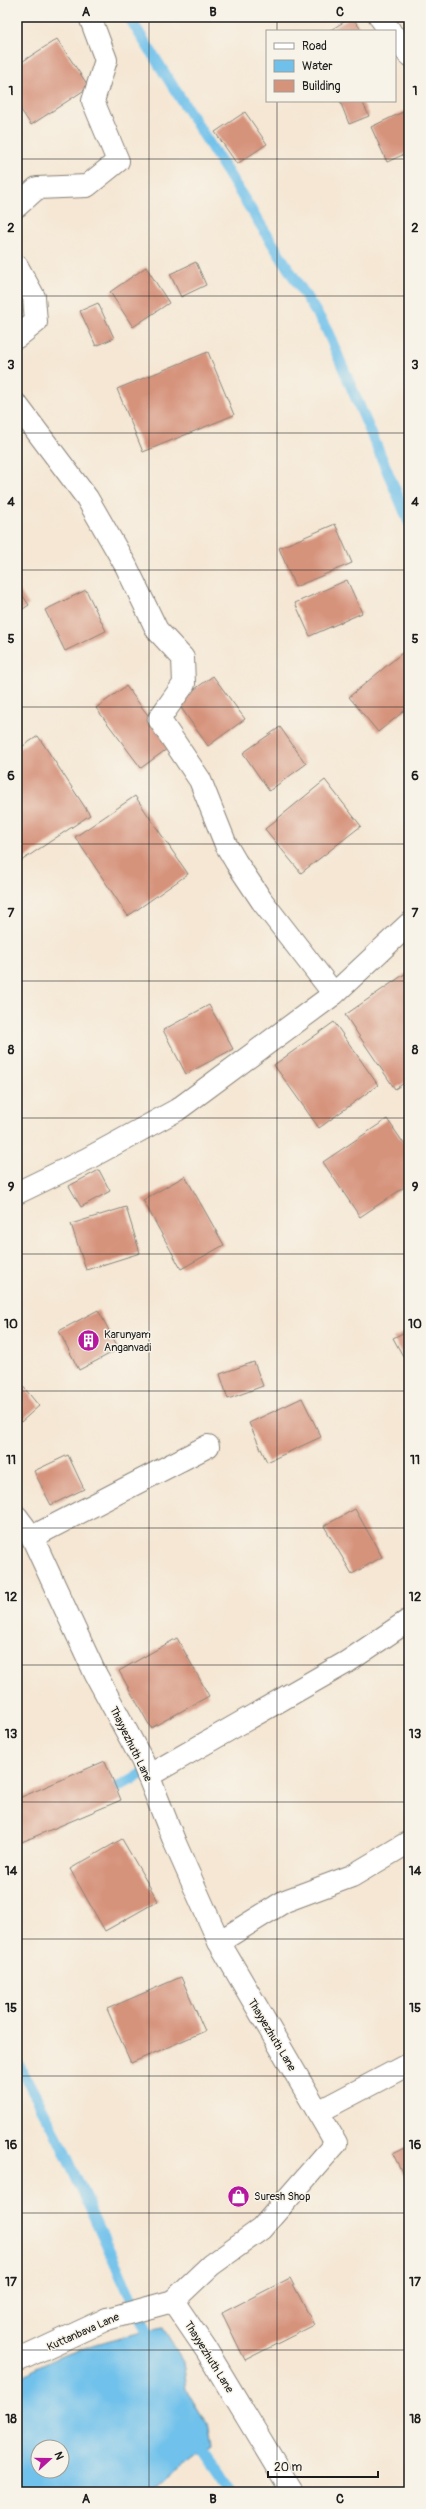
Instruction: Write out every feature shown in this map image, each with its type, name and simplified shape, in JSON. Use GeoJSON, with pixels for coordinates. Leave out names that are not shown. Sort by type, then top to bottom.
{"type":"FeatureCollection","features":[{"type":"Feature","properties":{"kind":"street"},"geometry":{"type":"LineString","coordinates":[[17,206],[37,188],[88,186],[118,161],[92,101],[106,60],[90,17]]}},
{"type":"Feature","properties":{"kind":"street"},"geometry":{"type":"LineString","coordinates":[[380,17],[389,30]]}},
{"type":"Feature","properties":{"kind":"street"},"geometry":{"type":"LineString","coordinates":[[396,38],[409,56]]}},
{"type":"Feature","properties":{"kind":"street"},"geometry":{"type":"LineString","coordinates":[[17,266],[34,297],[36,322],[17,337]]}},
{"type":"Feature","properties":{"kind":"street"},"geometry":{"type":"LineString","coordinates":[[17,405],[87,498],[126,566],[158,630],[183,658],[184,684],[159,719],[200,780],[226,845],[236,862],[262,901],[334,994]]}},
{"type":"Feature","properties":{"kind":"street"},"geometry":{"type":"LineString","coordinates":[[17,1193],[87,1159],[177,1110],[334,994],[409,924]]}},
{"type":"Feature","properties":{"kind":"street"},"geometry":{"type":"LineString","coordinates":[[32,1537],[208,1446]]}},
{"type":"Feature","properties":{"kind":"street","name":"Thayyezhuth Lane"},"geometry":{"type":"LineString","coordinates":[[17,1517],[32,1537],[95,1674],[145,1770],[219,1942],[336,2143],[261,2229],[211,2265],[173,2301],[207,2351],[292,2492]]}},
{"type":"Feature","properties":{"kind":"street"},"geometry":{"type":"LineString","coordinates":[[145,1770],[347,1662],[409,1620]]}},
{"type":"Feature","properties":{"kind":"street"},"geometry":{"type":"LineString","coordinates":[[219,1942],[285,1901],[352,1876],[409,1842]]}},
{"type":"Feature","properties":{"kind":"street"},"geometry":{"type":"LineString","coordinates":[[318,2112],[409,2064]]}},
{"type":"Feature","properties":{"kind":"street","name":"Kuttanbava Lane"},"geometry":{"type":"LineString","coordinates":[[17,2361],[107,2319],[173,2301]]}},
{"type":"Feature","properties":{"kind":"water"},"geometry":{"type":"Polygon","coordinates":[[[163,2328],[183,2361],[187,2390],[207,2423],[211,2447],[164,2483],[146,2492],[17,2492],[17,2380],[69,2353],[125,2336],[163,2328]]]}},
{"type":"Feature","properties":{"kind":"building"},"geometry":{"type":"Polygon","coordinates":[[[352,17],[361,30],[331,30],[352,17]]]}},
{"type":"Feature","properties":{"kind":"building"},"geometry":{"type":"Polygon","coordinates":[[[57,39],[89,87],[31,125],[17,104],[17,65],[57,39]]]}},
{"type":"Feature","properties":{"kind":"building"},"geometry":{"type":"Polygon","coordinates":[[[340,102],[362,102],[369,116],[349,124],[340,102]]]}},
{"type":"Feature","properties":{"kind":"building"},"geometry":{"type":"Polygon","coordinates":[[[405,111],[409,119],[409,152],[387,162],[371,127],[405,111]]]}},
{"type":"Feature","properties":{"kind":"building"},"geometry":{"type":"Polygon","coordinates":[[[245,112],[267,144],[237,164],[215,132],[245,112]]]}},
{"type":"Feature","properties":{"kind":"building"},"geometry":{"type":"Polygon","coordinates":[[[196,262],[206,285],[181,297],[170,274],[196,262]]]}},
{"type":"Feature","properties":{"kind":"building"},"geometry":{"type":"Polygon","coordinates":[[[146,267],[169,303],[133,327],[110,292],[146,267]]]}},
{"type":"Feature","properties":{"kind":"building"},"geometry":{"type":"Polygon","coordinates":[[[98,303],[114,338],[96,346],[80,311],[98,303]]]}},
{"type":"Feature","properties":{"kind":"building"},"geometry":{"type":"Polygon","coordinates":[[[208,352],[234,415],[143,452],[117,389],[208,352]]]}},
{"type":"Feature","properties":{"kind":"building"},"geometry":{"type":"Polygon","coordinates":[[[335,524],[352,563],[295,587],[279,548],[335,524]]]}},
{"type":"Feature","properties":{"kind":"building"},"geometry":{"type":"Polygon","coordinates":[[[347,580],[362,613],[310,636],[295,603],[347,580]]]}},
{"type":"Feature","properties":{"kind":"building"},"geometry":{"type":"Polygon","coordinates":[[[17,587],[29,605],[17,613],[17,587]]]}},
{"type":"Feature","properties":{"kind":"building"},"geometry":{"type":"Polygon","coordinates":[[[86,590],[106,631],[65,651],[45,610],[86,590]]]}},
{"type":"Feature","properties":{"kind":"building"},"geometry":{"type":"Polygon","coordinates":[[[402,653],[409,662],[409,707],[378,732],[349,697],[402,653]]]}},
{"type":"Feature","properties":{"kind":"building"},"geometry":{"type":"Polygon","coordinates":[[[213,676],[245,719],[208,746],[177,702],[213,676]]]}},
{"type":"Feature","properties":{"kind":"building"},"geometry":{"type":"Polygon","coordinates":[[[126,686],[171,746],[141,768],[96,708],[126,686]]]}},
{"type":"Feature","properties":{"kind":"building"},"geometry":{"type":"Polygon","coordinates":[[[280,727],[306,764],[269,791],[243,753],[280,727]]]}},
{"type":"Feature","properties":{"kind":"building"},"geometry":{"type":"Polygon","coordinates":[[[38,736],[90,815],[18,863],[17,750],[38,736]]]}},
{"type":"Feature","properties":{"kind":"building"},"geometry":{"type":"Polygon","coordinates":[[[325,780],[361,826],[301,873],[265,829],[325,780]]]}},
{"type":"Feature","properties":{"kind":"building"},"geometry":{"type":"Polygon","coordinates":[[[135,796],[188,874],[128,916],[75,837],[135,796]]]}},
{"type":"Feature","properties":{"kind":"building"},"geometry":{"type":"Polygon","coordinates":[[[409,971],[409,1080],[395,1089],[345,1015],[409,971]]]}},
{"type":"Feature","properties":{"kind":"building"},"geometry":{"type":"Polygon","coordinates":[[[209,1005],[233,1049],[186,1074],[163,1030],[209,1005]]]}},
{"type":"Feature","properties":{"kind":"building"},"geometry":{"type":"Polygon","coordinates":[[[334,1022],[378,1085],[319,1128],[274,1065],[334,1022]]]}},
{"type":"Feature","properties":{"kind":"building"},"geometry":{"type":"Polygon","coordinates":[[[387,1119],[409,1151],[409,1184],[360,1217],[323,1162],[387,1119]]]}},
{"type":"Feature","properties":{"kind":"building"},"geometry":{"type":"Polygon","coordinates":[[[99,1170],[110,1191],[81,1207],[69,1186],[99,1170]]]}},
{"type":"Feature","properties":{"kind":"building"},"geometry":{"type":"Polygon","coordinates":[[[185,1176],[224,1245],[181,1269],[143,1200],[185,1176]]]}},
{"type":"Feature","properties":{"kind":"building"},"geometry":{"type":"Polygon","coordinates":[[[126,1207],[140,1253],[86,1270],[71,1224],[126,1207]]]}},
{"type":"Feature","properties":{"kind":"building","name":"Karunyam Anganvadi"},"geometry":{"type":"Polygon","coordinates":[[[98,1310],[119,1349],[79,1370],[59,1331],[98,1310]]]}},
{"type":"Feature","properties":{"kind":"building"},"geometry":{"type":"Polygon","coordinates":[[[409,1330],[409,1367],[393,1338],[409,1330]]]}},
{"type":"Feature","properties":{"kind":"building"},"geometry":{"type":"Polygon","coordinates":[[[254,1362],[263,1386],[228,1399],[220,1374],[254,1362]]]}},
{"type":"Feature","properties":{"kind":"building"},"geometry":{"type":"Polygon","coordinates":[[[17,1379],[39,1406],[21,1422],[17,1417],[17,1379]]]}},
{"type":"Feature","properties":{"kind":"building"},"geometry":{"type":"Polygon","coordinates":[[[302,1398],[321,1437],[267,1462],[249,1423],[302,1398]]]}},
{"type":"Feature","properties":{"kind":"building"},"geometry":{"type":"Polygon","coordinates":[[[68,1455],[84,1489],[51,1505],[34,1471],[68,1455]]]}},
{"type":"Feature","properties":{"kind":"building"},"geometry":{"type":"Polygon","coordinates":[[[355,1509],[382,1557],[352,1574],[324,1526],[355,1509]]]}},
{"type":"Feature","properties":{"kind":"building"},"geometry":{"type":"Polygon","coordinates":[[[177,1638],[209,1696],[151,1728],[119,1671],[177,1638]]]}},
{"type":"Feature","properties":{"kind":"building"},"geometry":{"type":"Polygon","coordinates":[[[105,1761],[121,1800],[17,1844],[17,1799],[105,1761]]]}},
{"type":"Feature","properties":{"kind":"building"},"geometry":{"type":"Polygon","coordinates":[[[122,1839],[158,1901],[105,1931],[70,1869],[122,1839]]]}},
{"type":"Feature","properties":{"kind":"building"},"geometry":{"type":"Polygon","coordinates":[[[181,1977],[205,2031],[131,2063],[107,2009],[181,1977]]]}},
{"type":"Feature","properties":{"kind":"building"},"geometry":{"type":"Polygon","coordinates":[[[409,2146],[409,2186],[393,2154],[409,2146]]]}},
{"type":"Feature","properties":{"kind":"building"},"geometry":{"type":"Polygon","coordinates":[[[290,2278],[314,2325],[245,2360],[222,2313],[290,2278]]]}},
{"type":"Feature","properties":{"kind":"waterway"},"geometry":{"type":"LineString","coordinates":[[129,17],[326,328],[409,522]]}},
{"type":"Feature","properties":{"kind":"waterway"},"geometry":{"type":"LineString","coordinates":[[103,1795],[149,1770]]}},
{"type":"Feature","properties":{"kind":"waterway"},"geometry":{"type":"LineString","coordinates":[[17,2061],[59,2140],[152,2344]]}},
{"type":"Feature","properties":{"kind":"waterway"},"geometry":{"type":"LineString","coordinates":[[195,2440],[231,2492]]}},
{"type":"Feature","properties":{"kind":"place","name":"Karunyam Anganvadi"},"geometry":{"type":"Point","coordinates":[89,1340]}},
{"type":"Feature","properties":{"kind":"place","name":"Suresh Shop"},"geometry":{"type":"Point","coordinates":[238,2196]}}]}
